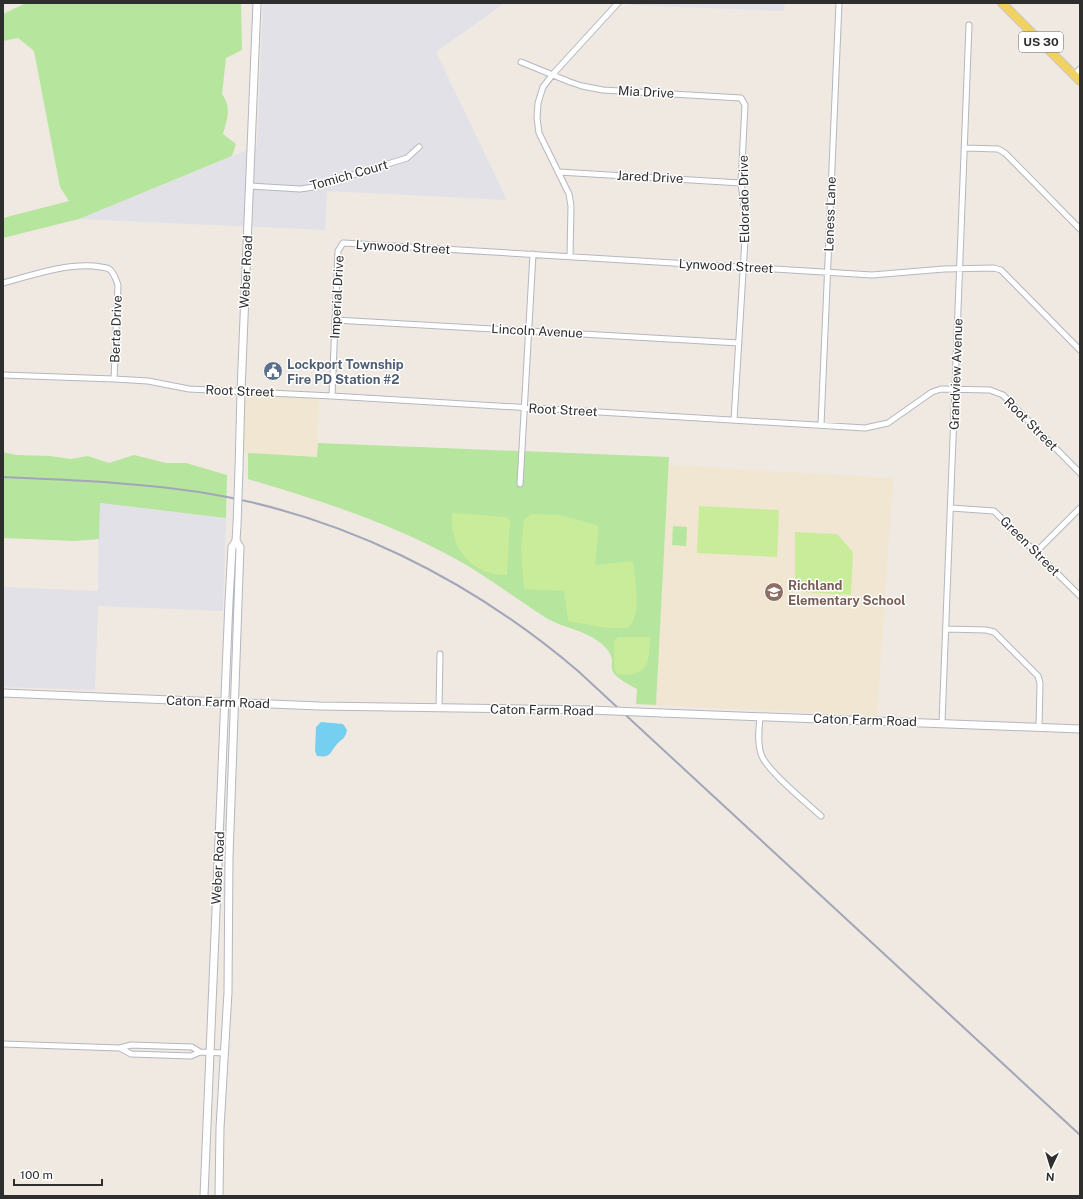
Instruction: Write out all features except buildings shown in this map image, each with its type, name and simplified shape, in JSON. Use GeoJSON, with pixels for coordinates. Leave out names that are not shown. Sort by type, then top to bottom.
{"type":"FeatureCollection","features":[{"type":"Feature","properties":{"kind":"main road","name":"Weber Road"},"geometry":{"type":"LineString","coordinates":[[204,1196],[224,702],[232,547],[236,541],[237,525],[257,3]]}},
{"type":"Feature","properties":{"kind":"main road","name":"US 30"},"geometry":{"type":"LineString","coordinates":[[1002,3],[1080,81]]}},
{"type":"Feature","properties":{"kind":"main road","name":"Weber Road"},"geometry":{"type":"LineString","coordinates":[[219,1196],[220,1128],[228,992],[229,857],[240,547],[236,541]]}},
{"type":"Feature","properties":{"kind":"main road","name":"Caton Farm Road"},"geometry":{"type":"LineString","coordinates":[[3,693],[235,703],[590,710],[1080,729]]}},
{"type":"Feature","properties":{"kind":"street"},"geometry":{"type":"LineString","coordinates":[[570,256],[571,206],[569,194],[539,133],[537,118],[538,103],[543,87],[553,74],[618,3]]}},
{"type":"Feature","properties":{"kind":"street","name":"Leness Lane"},"geometry":{"type":"LineString","coordinates":[[822,425],[839,3]]}},
{"type":"Feature","properties":{"kind":"street","name":"Grandview Avenue"},"geometry":{"type":"LineString","coordinates":[[942,723],[969,25]]}},
{"type":"Feature","properties":{"kind":"street","name":"Mia Drive"},"geometry":{"type":"LineString","coordinates":[[521,62],[582,86],[603,90],[741,98]]}},
{"type":"Feature","properties":{"kind":"street"},"geometry":{"type":"LineString","coordinates":[[1074,75],[1080,69]]}},
{"type":"Feature","properties":{"kind":"street","name":"Eldorado Drive"},"geometry":{"type":"LineString","coordinates":[[734,420],[746,223],[741,183],[745,105],[741,98]]}},
{"type":"Feature","properties":{"kind":"street","name":"Tomich Court"},"geometry":{"type":"LineString","coordinates":[[250,186],[300,189],[314,186],[407,158],[419,147]]}},
{"type":"Feature","properties":{"kind":"street"},"geometry":{"type":"LineString","coordinates":[[965,148],[998,149],[1005,153],[1080,230]]}},
{"type":"Feature","properties":{"kind":"street","name":"Jared Drive"},"geometry":{"type":"LineString","coordinates":[[559,172],[741,183]]}},
{"type":"Feature","properties":{"kind":"street","name":"Lynwood Street"},"geometry":{"type":"LineString","coordinates":[[341,246],[343,243],[872,275],[994,268],[1001,270],[1080,350]]}},
{"type":"Feature","properties":{"kind":"street","name":"Imperial Drive"},"geometry":{"type":"LineString","coordinates":[[332,396],[338,251],[341,246]]}},
{"type":"Feature","properties":{"kind":"street"},"geometry":{"type":"LineString","coordinates":[[520,484],[533,254]]}},
{"type":"Feature","properties":{"kind":"street","name":"Berta Drive"},"geometry":{"type":"LineString","coordinates":[[3,283],[68,266],[88,266],[109,269],[118,285],[114,379]]}},
{"type":"Feature","properties":{"kind":"street","name":"Lincoln Avenue"},"geometry":{"type":"LineString","coordinates":[[335,320],[739,343]]}},
{"type":"Feature","properties":{"kind":"street","name":"Root Street"},"geometry":{"type":"LineString","coordinates":[[3,375],[148,381],[189,389],[332,396],[865,428],[888,422],[932,392],[941,389],[990,390],[1003,395],[1080,473]]}},
{"type":"Feature","properties":{"kind":"street","name":"Green Street"},"geometry":{"type":"LineString","coordinates":[[951,508],[994,511],[1080,596]]}},
{"type":"Feature","properties":{"kind":"street"},"geometry":{"type":"LineString","coordinates":[[1036,552],[1080,508]]}},
{"type":"Feature","properties":{"kind":"street"},"geometry":{"type":"LineString","coordinates":[[946,628],[986,630],[994,632],[1038,676],[1040,683],[1038,727]]}},
{"type":"Feature","properties":{"kind":"street"},"geometry":{"type":"LineString","coordinates":[[440,654],[440,708]]}},
{"type":"Feature","properties":{"kind":"street"},"geometry":{"type":"LineString","coordinates":[[760,717],[758,742],[761,755],[768,767],[821,816]]}},
{"type":"Feature","properties":{"kind":"street"},"geometry":{"type":"LineString","coordinates":[[3,1044],[120,1048],[131,1045],[192,1047],[200,1052]]}},
{"type":"Feature","properties":{"kind":"street"},"geometry":{"type":"LineString","coordinates":[[120,1048],[131,1054],[191,1056],[200,1052],[225,1053]]}},
{"type":"Feature","properties":{"kind":"shaded area"},"geometry":{"type":"Polygon","coordinates":[[[263,3],[505,3],[436,52],[507,200],[327,191],[325,230],[79,219],[257,146],[263,3]]]}},
{"type":"Feature","properties":{"kind":"shaded area"},"geometry":{"type":"Polygon","coordinates":[[[631,3],[785,3],[784,11],[629,5],[631,3]]]}},
{"type":"Feature","properties":{"kind":"shaded area"},"geometry":{"type":"Polygon","coordinates":[[[242,393],[319,397],[317,457],[241,453],[242,393]]]}},
{"type":"Feature","properties":{"kind":"shaded area","name":"Richland Elementary School"},"geometry":{"type":"Polygon","coordinates":[[[669,465],[893,478],[877,716],[656,705],[669,465]]]}},
{"type":"Feature","properties":{"kind":"shaded area"},"geometry":{"type":"Polygon","coordinates":[[[99,503],[226,518],[223,611],[98,606],[95,690],[3,687],[3,587],[98,591],[99,503]]]}},
{"type":"Feature","properties":{"kind":"green space"},"geometry":{"type":"Polygon","coordinates":[[[26,3],[241,3],[242,50],[226,58],[222,94],[228,109],[223,134],[236,144],[232,156],[79,219],[3,238],[3,218],[69,201],[60,187],[34,51],[18,38],[3,41],[3,14],[26,3]]]}},
{"type":"Feature","properties":{"kind":"green space"},"geometry":{"type":"Polygon","coordinates":[[[318,443],[669,457],[656,705],[636,704],[637,689],[615,675],[612,669],[612,660],[607,649],[592,637],[548,619],[478,572],[454,558],[403,533],[353,513],[248,479],[248,453],[317,457],[318,443]]]}},
{"type":"Feature","properties":{"kind":"green space"},"geometry":{"type":"Polygon","coordinates":[[[3,452],[16,455],[50,456],[71,459],[88,456],[109,463],[134,455],[166,463],[186,463],[227,475],[226,518],[100,503],[99,539],[75,541],[3,538],[3,452]]]}},
{"type":"Feature","properties":{"kind":"green space"},"geometry":{"type":"Polygon","coordinates":[[[699,506],[779,510],[777,557],[697,553],[699,506]]]}},
{"type":"Feature","properties":{"kind":"green space"},"geometry":{"type":"Polygon","coordinates":[[[452,513],[507,517],[510,520],[507,575],[483,571],[473,565],[465,557],[454,537],[452,513]]]}},
{"type":"Feature","properties":{"kind":"green space"},"geometry":{"type":"Polygon","coordinates":[[[531,514],[560,515],[599,526],[595,565],[633,561],[636,587],[636,606],[635,615],[628,628],[608,628],[568,621],[564,591],[524,589],[521,549],[524,520],[531,514]]]}},
{"type":"Feature","properties":{"kind":"green space"},"geometry":{"type":"Polygon","coordinates":[[[673,526],[687,527],[686,546],[672,545],[673,526]]]}},
{"type":"Feature","properties":{"kind":"green space"},"geometry":{"type":"Polygon","coordinates":[[[795,532],[837,534],[853,552],[851,595],[803,592],[796,589],[795,532]]]}},
{"type":"Feature","properties":{"kind":"green space"},"geometry":{"type":"Polygon","coordinates":[[[618,637],[650,637],[648,660],[642,670],[630,675],[617,674],[614,668],[614,641],[618,637]]]}},
{"type":"Feature","properties":{"kind":"water"},"geometry":{"type":"Polygon","coordinates":[[[321,722],[343,724],[347,730],[344,738],[337,744],[330,754],[325,756],[317,756],[315,751],[316,727],[321,722]]]}},
{"type":"Feature","properties":{"kind":"railway"},"geometry":{"type":"LineString","coordinates":[[3,477],[150,486],[199,492],[251,502],[303,516],[352,534],[401,555],[448,580],[493,607],[578,671],[1080,1135]]}},
{"type":"Feature","properties":{"kind":"place","name":"Lockport Township Fire PD Station #2"},"geometry":{"type":"Point","coordinates":[273,371]}},
{"type":"Feature","properties":{"kind":"place","name":"Richland Elementary School"},"geometry":{"type":"Point","coordinates":[774,592]}}]}
